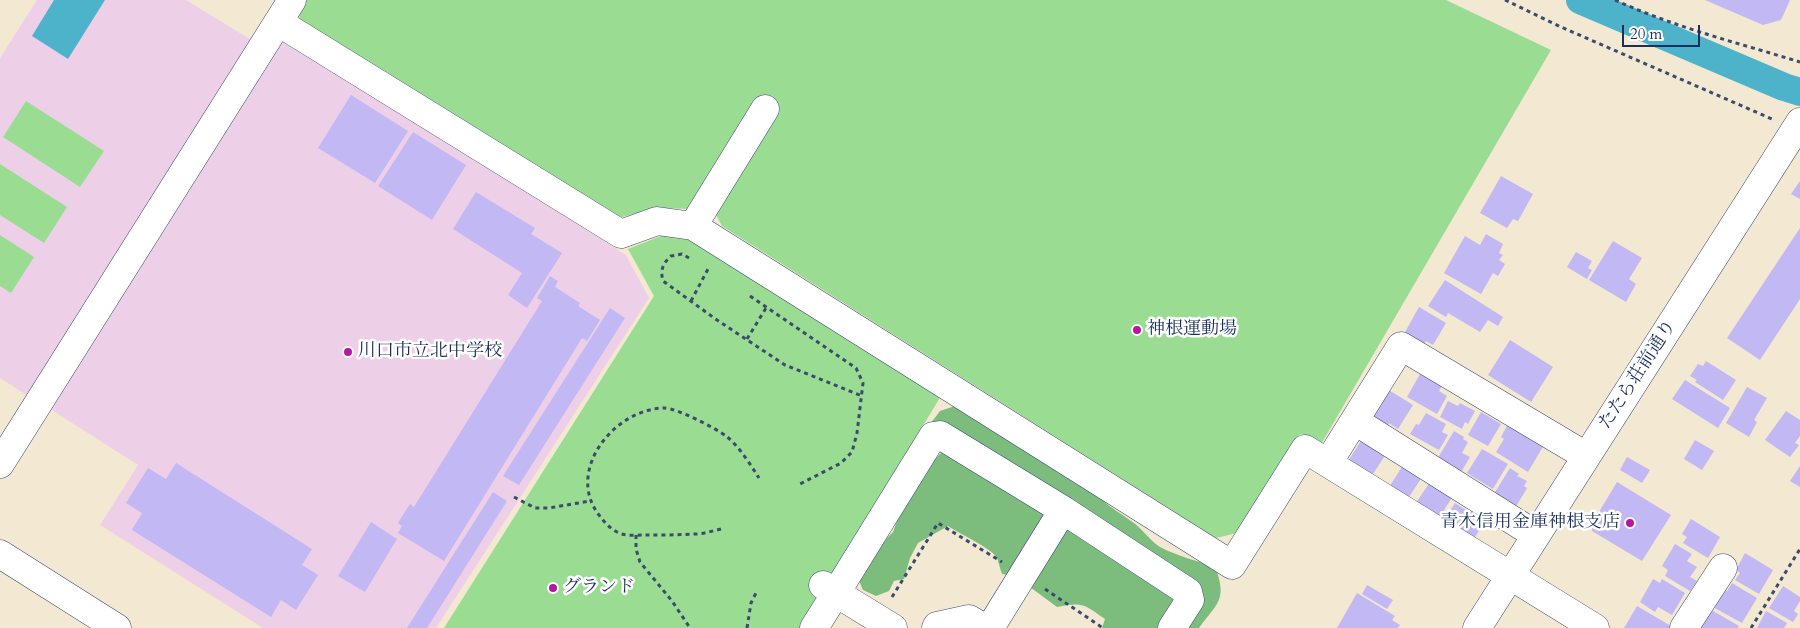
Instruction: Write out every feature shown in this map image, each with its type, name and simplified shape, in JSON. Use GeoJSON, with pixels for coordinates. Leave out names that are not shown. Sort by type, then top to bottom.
{"type":"FeatureCollection","features":[{"type":"Feature","properties":{"kind":"street"},"geometry":{"type":"LineString","coordinates":[[0,464],[285,11],[621,234],[657,221],[694,226],[1232,565],[1305,449],[1595,628]]}},
{"type":"Feature","properties":{"kind":"street"},"geometry":{"type":"LineString","coordinates":[[694,226],[765,109]]}},
{"type":"Feature","properties":{"kind":"street","name":"たたら荘前通り"},"geometry":{"type":"LineString","coordinates":[[1477,628],[1798,128]]}},
{"type":"Feature","properties":{"kind":"street"},"geometry":{"type":"LineString","coordinates":[[1328,463],[1401,346],[1586,456]]}},
{"type":"Feature","properties":{"kind":"street"},"geometry":{"type":"LineString","coordinates":[[1355,421],[1536,535]]}},
{"type":"Feature","properties":{"kind":"street"},"geometry":{"type":"LineString","coordinates":[[814,628],[829,589],[933,436],[940,435],[1063,510],[1188,592],[1190,600],[1172,628]]}},
{"type":"Feature","properties":{"kind":"street"},"geometry":{"type":"LineString","coordinates":[[990,628],[1063,510]]}},
{"type":"Feature","properties":{"kind":"street"},"geometry":{"type":"LineString","coordinates":[[0,554],[117,628]]}},
{"type":"Feature","properties":{"kind":"street"},"geometry":{"type":"LineString","coordinates":[[1684,628],[1723,568]]}},
{"type":"Feature","properties":{"kind":"street"},"geometry":{"type":"LineString","coordinates":[[829,589],[886,623]]}},
{"type":"Feature","properties":{"kind":"street"},"geometry":{"type":"LineString","coordinates":[[936,628],[937,626],[969,619],[984,628]]}},
{"type":"Feature","properties":{"kind":"path"},"geometry":{"type":"LineString","coordinates":[[1505,0],[1561,27],[1798,128]]}},
{"type":"Feature","properties":{"kind":"path"},"geometry":{"type":"LineString","coordinates":[[1615,0],[1637,10],[1800,62]]}},
{"type":"Feature","properties":{"kind":"path"},"geometry":{"type":"LineString","coordinates":[[695,261],[682,254],[671,256],[662,268],[661,275],[663,281],[785,365],[862,396]]}},
{"type":"Feature","properties":{"kind":"path"},"geometry":{"type":"LineString","coordinates":[[702,265],[716,274]]}},
{"type":"Feature","properties":{"kind":"path"},"geometry":{"type":"LineString","coordinates":[[691,302],[708,269]]}},
{"type":"Feature","properties":{"kind":"path"},"geometry":{"type":"LineString","coordinates":[[746,293],[856,368],[863,383],[857,433],[852,452],[841,463],[800,484]]}},
{"type":"Feature","properties":{"kind":"path"},"geometry":{"type":"LineString","coordinates":[[747,339],[766,308]]}},
{"type":"Feature","properties":{"kind":"path"},"geometry":{"type":"LineString","coordinates":[[721,529],[695,534],[636,535],[622,534],[611,529],[600,518],[590,501],[587,481],[590,464],[596,450],[618,424],[632,416],[665,408],[681,412],[726,437],[759,478]]}},
{"type":"Feature","properties":{"kind":"path"},"geometry":{"type":"LineString","coordinates":[[514,497],[535,508],[549,508],[590,501]]}},
{"type":"Feature","properties":{"kind":"path"},"geometry":{"type":"LineString","coordinates":[[886,623],[938,523],[1023,575],[1103,628]]}},
{"type":"Feature","properties":{"kind":"path"},"geometry":{"type":"LineString","coordinates":[[636,535],[636,549],[640,562],[672,600],[690,628]]}},
{"type":"Feature","properties":{"kind":"path"},"geometry":{"type":"LineString","coordinates":[[1751,628],[1800,549]]}},
{"type":"Feature","properties":{"kind":"path"},"geometry":{"type":"LineString","coordinates":[[747,628],[751,603],[756,593]]}},
{"type":"Feature","properties":{"kind":"shaded area"},"geometry":{"type":"Polygon","coordinates":[[[37,0],[186,0],[253,41],[28,396],[0,378],[0,58],[37,0]]]}},
{"type":"Feature","properties":{"kind":"shaded area","name":"川口市立北中学校"},"geometry":{"type":"Polygon","coordinates":[[[281,36],[626,255],[649,298],[436,628],[263,628],[100,525],[138,465],[47,407],[281,36]]]}},
{"type":"Feature","properties":{"kind":"green space","name":"神根運動場"},"geometry":{"type":"Polygon","coordinates":[[[303,0],[1446,0],[1551,50],[1320,446],[1300,434],[1237,533],[1216,538],[722,226],[714,211],[778,105],[763,95],[692,209],[656,208],[611,220],[300,32],[299,6],[303,0]]]}},
{"type":"Feature","properties":{"kind":"green space"},"geometry":{"type":"Polygon","coordinates":[[[26,101],[104,151],[80,187],[3,137],[26,101]]]}},
{"type":"Feature","properties":{"kind":"green space"},"geometry":{"type":"Polygon","coordinates":[[[0,164],[67,207],[44,243],[0,215],[0,164]]]}},
{"type":"Feature","properties":{"kind":"green space"},"geometry":{"type":"Polygon","coordinates":[[[676,230],[941,396],[800,628],[444,628],[654,296],[628,249],[676,230]]]}},
{"type":"Feature","properties":{"kind":"green space"},"geometry":{"type":"Polygon","coordinates":[[[0,235],[34,257],[11,293],[0,286],[0,235]]]}},
{"type":"Feature","properties":{"kind":"green space"},"geometry":{"type":"Polygon","coordinates":[[[958,405],[1091,485],[1104,502],[1135,524],[1160,547],[1180,556],[1215,567],[1221,587],[1219,600],[1199,628],[1102,628],[1105,619],[1087,607],[1072,605],[1057,607],[1015,576],[1002,574],[994,554],[948,526],[918,543],[910,558],[904,579],[894,581],[889,591],[876,596],[863,590],[858,578],[884,541],[893,532],[904,502],[916,490],[917,477],[941,453],[931,423],[940,411],[958,405]]]}},
{"type":"Feature","properties":{"kind":"water"},"geometry":{"type":"Polygon","coordinates":[[[54,0],[105,0],[68,59],[32,36],[54,0]]]}},
{"type":"Feature","properties":{"kind":"building"},"geometry":{"type":"Polygon","coordinates":[[[1705,0],[1790,0],[1781,20],[1763,25],[1705,0]]]}},
{"type":"Feature","properties":{"kind":"building"},"geometry":{"type":"Polygon","coordinates":[[[351,95],[408,131],[375,183],[318,148],[351,95]]]}},
{"type":"Feature","properties":{"kind":"building"},"geometry":{"type":"Polygon","coordinates":[[[413,132],[466,165],[432,220],[378,186],[413,132]]]}},
{"type":"Feature","properties":{"kind":"building"},"geometry":{"type":"Polygon","coordinates":[[[1501,176],[1533,194],[1518,221],[1513,219],[1507,228],[1480,213],[1501,176]]]}},
{"type":"Feature","properties":{"kind":"building"},"geometry":{"type":"Polygon","coordinates":[[[1800,181],[1800,199],[1791,194],[1800,181]]]}},
{"type":"Feature","properties":{"kind":"building"},"geometry":{"type":"Polygon","coordinates":[[[476,192],[535,228],[531,234],[562,253],[527,308],[508,295],[522,273],[453,229],[476,192]]]}},
{"type":"Feature","properties":{"kind":"building"},"geometry":{"type":"Polygon","coordinates":[[[1800,228],[1800,299],[1760,360],[1727,338],[1800,228]]]}},
{"type":"Feature","properties":{"kind":"building"},"geometry":{"type":"Polygon","coordinates":[[[1486,234],[1503,244],[1499,253],[1503,255],[1499,260],[1505,264],[1498,276],[1493,273],[1481,294],[1444,273],[1465,236],[1480,245],[1486,234]]]}},
{"type":"Feature","properties":{"kind":"building"},"geometry":{"type":"Polygon","coordinates":[[[1613,241],[1642,258],[1629,279],[1636,284],[1626,302],[1589,280],[1613,241]]]}},
{"type":"Feature","properties":{"kind":"building"},"geometry":{"type":"Polygon","coordinates":[[[1576,252],[1592,261],[1588,268],[1592,270],[1587,279],[1567,267],[1576,252]]]}},
{"type":"Feature","properties":{"kind":"building"},"geometry":{"type":"Polygon","coordinates":[[[550,276],[558,281],[555,287],[580,303],[578,306],[600,320],[587,341],[582,338],[444,561],[398,533],[402,526],[398,523],[410,504],[414,507],[542,301],[537,298],[550,276]]]}},
{"type":"Feature","properties":{"kind":"building"},"geometry":{"type":"Polygon","coordinates":[[[1445,280],[1503,317],[1498,326],[1488,320],[1480,332],[1448,313],[1446,317],[1428,306],[1445,280]]]}},
{"type":"Feature","properties":{"kind":"building"},"geometry":{"type":"Polygon","coordinates":[[[1419,307],[1446,323],[1433,345],[1426,341],[1424,345],[1404,334],[1419,307]]]}},
{"type":"Feature","properties":{"kind":"building"},"geometry":{"type":"Polygon","coordinates":[[[610,308],[625,318],[519,485],[503,476],[610,308]]]}},
{"type":"Feature","properties":{"kind":"building"},"geometry":{"type":"Polygon","coordinates":[[[1510,340],[1553,367],[1531,402],[1488,375],[1510,340]]]}},
{"type":"Feature","properties":{"kind":"building"},"geometry":{"type":"Polygon","coordinates":[[[1706,361],[1736,380],[1723,400],[1695,382],[1697,380],[1690,376],[1698,364],[1703,366],[1706,361]]]}},
{"type":"Feature","properties":{"kind":"building"},"geometry":{"type":"Polygon","coordinates":[[[1420,374],[1433,381],[1436,377],[1444,382],[1439,391],[1447,396],[1437,414],[1407,397],[1420,374]]]}},
{"type":"Feature","properties":{"kind":"building"},"geometry":{"type":"Polygon","coordinates":[[[1685,380],[1730,408],[1718,428],[1672,399],[1685,380]]]}},
{"type":"Feature","properties":{"kind":"building"},"geometry":{"type":"Polygon","coordinates":[[[1747,387],[1767,398],[1754,420],[1757,422],[1749,437],[1726,423],[1747,387]]]}},
{"type":"Feature","properties":{"kind":"building"},"geometry":{"type":"Polygon","coordinates":[[[1387,389],[1413,405],[1398,429],[1371,415],[1387,389]]]}},
{"type":"Feature","properties":{"kind":"building"},"geometry":{"type":"Polygon","coordinates":[[[1448,401],[1458,406],[1460,403],[1475,411],[1468,424],[1465,422],[1462,429],[1440,417],[1448,401]]]}},
{"type":"Feature","properties":{"kind":"building"},"geometry":{"type":"Polygon","coordinates":[[[1786,411],[1800,420],[1800,436],[1795,443],[1799,445],[1790,457],[1765,440],[1786,411]]]}},
{"type":"Feature","properties":{"kind":"building"},"geometry":{"type":"Polygon","coordinates":[[[1481,412],[1501,424],[1488,446],[1468,435],[1481,412]]]}},
{"type":"Feature","properties":{"kind":"building"},"geometry":{"type":"Polygon","coordinates":[[[1426,413],[1446,424],[1442,432],[1448,435],[1439,450],[1410,434],[1416,424],[1419,425],[1426,413]]]}},
{"type":"Feature","properties":{"kind":"building"},"geometry":{"type":"Polygon","coordinates":[[[1508,424],[1544,445],[1528,472],[1496,452],[1504,439],[1501,437],[1508,424]]]}},
{"type":"Feature","properties":{"kind":"building"},"geometry":{"type":"Polygon","coordinates":[[[1454,431],[1468,442],[1462,453],[1470,457],[1460,474],[1436,461],[1454,431]]]}},
{"type":"Feature","properties":{"kind":"building"},"geometry":{"type":"Polygon","coordinates":[[[1364,436],[1388,451],[1371,477],[1347,463],[1364,436]]]}},
{"type":"Feature","properties":{"kind":"building"},"geometry":{"type":"Polygon","coordinates":[[[1695,440],[1714,451],[1702,470],[1684,459],[1695,440]]]}},
{"type":"Feature","properties":{"kind":"building"},"geometry":{"type":"Polygon","coordinates":[[[1482,449],[1508,464],[1493,489],[1467,473],[1482,449]]]}},
{"type":"Feature","properties":{"kind":"building"},"geometry":{"type":"Polygon","coordinates":[[[1627,457],[1650,470],[1642,483],[1620,470],[1627,457]]]}},
{"type":"Feature","properties":{"kind":"building"},"geometry":{"type":"Polygon","coordinates":[[[1405,462],[1424,474],[1407,500],[1388,489],[1405,462]]]}},
{"type":"Feature","properties":{"kind":"building"},"geometry":{"type":"Polygon","coordinates":[[[176,463],[312,549],[302,565],[318,575],[296,610],[281,600],[271,617],[132,530],[142,513],[126,503],[148,468],[166,479],[176,463]]]}},
{"type":"Feature","properties":{"kind":"building"},"geometry":{"type":"Polygon","coordinates":[[[1800,466],[1800,487],[1790,481],[1800,466]]]}},
{"type":"Feature","properties":{"kind":"building"},"geometry":{"type":"Polygon","coordinates":[[[1510,468],[1519,474],[1517,476],[1527,481],[1524,486],[1527,488],[1514,510],[1492,497],[1510,468]]]}},
{"type":"Feature","properties":{"kind":"building"},"geometry":{"type":"Polygon","coordinates":[[[1430,482],[1453,496],[1437,521],[1414,506],[1430,482]]]}},
{"type":"Feature","properties":{"kind":"building"},"geometry":{"type":"Polygon","coordinates":[[[1617,482],[1671,515],[1642,561],[1592,531],[1593,522],[1617,482]]]}},
{"type":"Feature","properties":{"kind":"building"},"geometry":{"type":"Polygon","coordinates":[[[493,492],[507,501],[427,628],[407,628],[493,492]]]}},
{"type":"Feature","properties":{"kind":"building"},"geometry":{"type":"Polygon","coordinates":[[[1455,503],[1469,512],[1472,509],[1487,519],[1471,543],[1442,523],[1455,503]]]}},
{"type":"Feature","properties":{"kind":"building"},"geometry":{"type":"Polygon","coordinates":[[[1691,519],[1720,537],[1708,558],[1683,543],[1687,537],[1682,534],[1691,519]]]}},
{"type":"Feature","properties":{"kind":"building"},"geometry":{"type":"Polygon","coordinates":[[[371,522],[397,539],[365,592],[338,576],[371,522]]]}},
{"type":"Feature","properties":{"kind":"building"},"geometry":{"type":"Polygon","coordinates":[[[1675,544],[1692,554],[1687,561],[1697,567],[1690,577],[1697,581],[1690,591],[1665,576],[1668,570],[1662,566],[1675,544]]]}},
{"type":"Feature","properties":{"kind":"building"},"geometry":{"type":"Polygon","coordinates":[[[1745,553],[1773,570],[1759,594],[1735,580],[1740,573],[1736,570],[1745,553]]]}},
{"type":"Feature","properties":{"kind":"building"},"geometry":{"type":"Polygon","coordinates":[[[1653,579],[1660,583],[1662,579],[1685,593],[1672,615],[1658,607],[1655,612],[1640,602],[1653,579]]]}},
{"type":"Feature","properties":{"kind":"building"},"geometry":{"type":"Polygon","coordinates":[[[1732,583],[1757,598],[1742,623],[1711,606],[1721,588],[1727,591],[1732,583]]]}},
{"type":"Feature","properties":{"kind":"building"},"geometry":{"type":"Polygon","coordinates":[[[1367,585],[1393,600],[1387,609],[1362,594],[1367,585]]]}},
{"type":"Feature","properties":{"kind":"building"},"geometry":{"type":"Polygon","coordinates":[[[1783,586],[1800,597],[1800,601],[1794,611],[1798,614],[1793,622],[1769,608],[1783,586]]]}},
{"type":"Feature","properties":{"kind":"building"},"geometry":{"type":"Polygon","coordinates":[[[1357,593],[1395,616],[1392,620],[1400,625],[1398,628],[1337,628],[1357,593]]]}},
{"type":"Feature","properties":{"kind":"building"},"geometry":{"type":"Polygon","coordinates":[[[1637,606],[1671,626],[1670,628],[1624,628],[1637,606]]]}},
{"type":"Feature","properties":{"kind":"building"},"geometry":{"type":"Polygon","coordinates":[[[1708,608],[1739,626],[1738,628],[1700,628],[1708,608]]]}},
{"type":"Feature","properties":{"kind":"building"},"geometry":{"type":"Polygon","coordinates":[[[1766,611],[1787,623],[1784,628],[1757,628],[1766,611]]]}},
{"type":"Feature","properties":{"kind":"waterway"},"geometry":{"type":"LineString","coordinates":[[1580,0],[1784,87],[1800,92]]}},
{"type":"Feature","properties":{"kind":"place","name":"神根運動場"},"geometry":{"type":"Point","coordinates":[1137,330]}},
{"type":"Feature","properties":{"kind":"place","name":"川口市立北中学校"},"geometry":{"type":"Point","coordinates":[348,352]}},
{"type":"Feature","properties":{"kind":"place","name":"青木信用金庫神根支店"},"geometry":{"type":"Point","coordinates":[1630,523]}},
{"type":"Feature","properties":{"kind":"place","name":"グランド"},"geometry":{"type":"Point","coordinates":[553,588]}}]}
